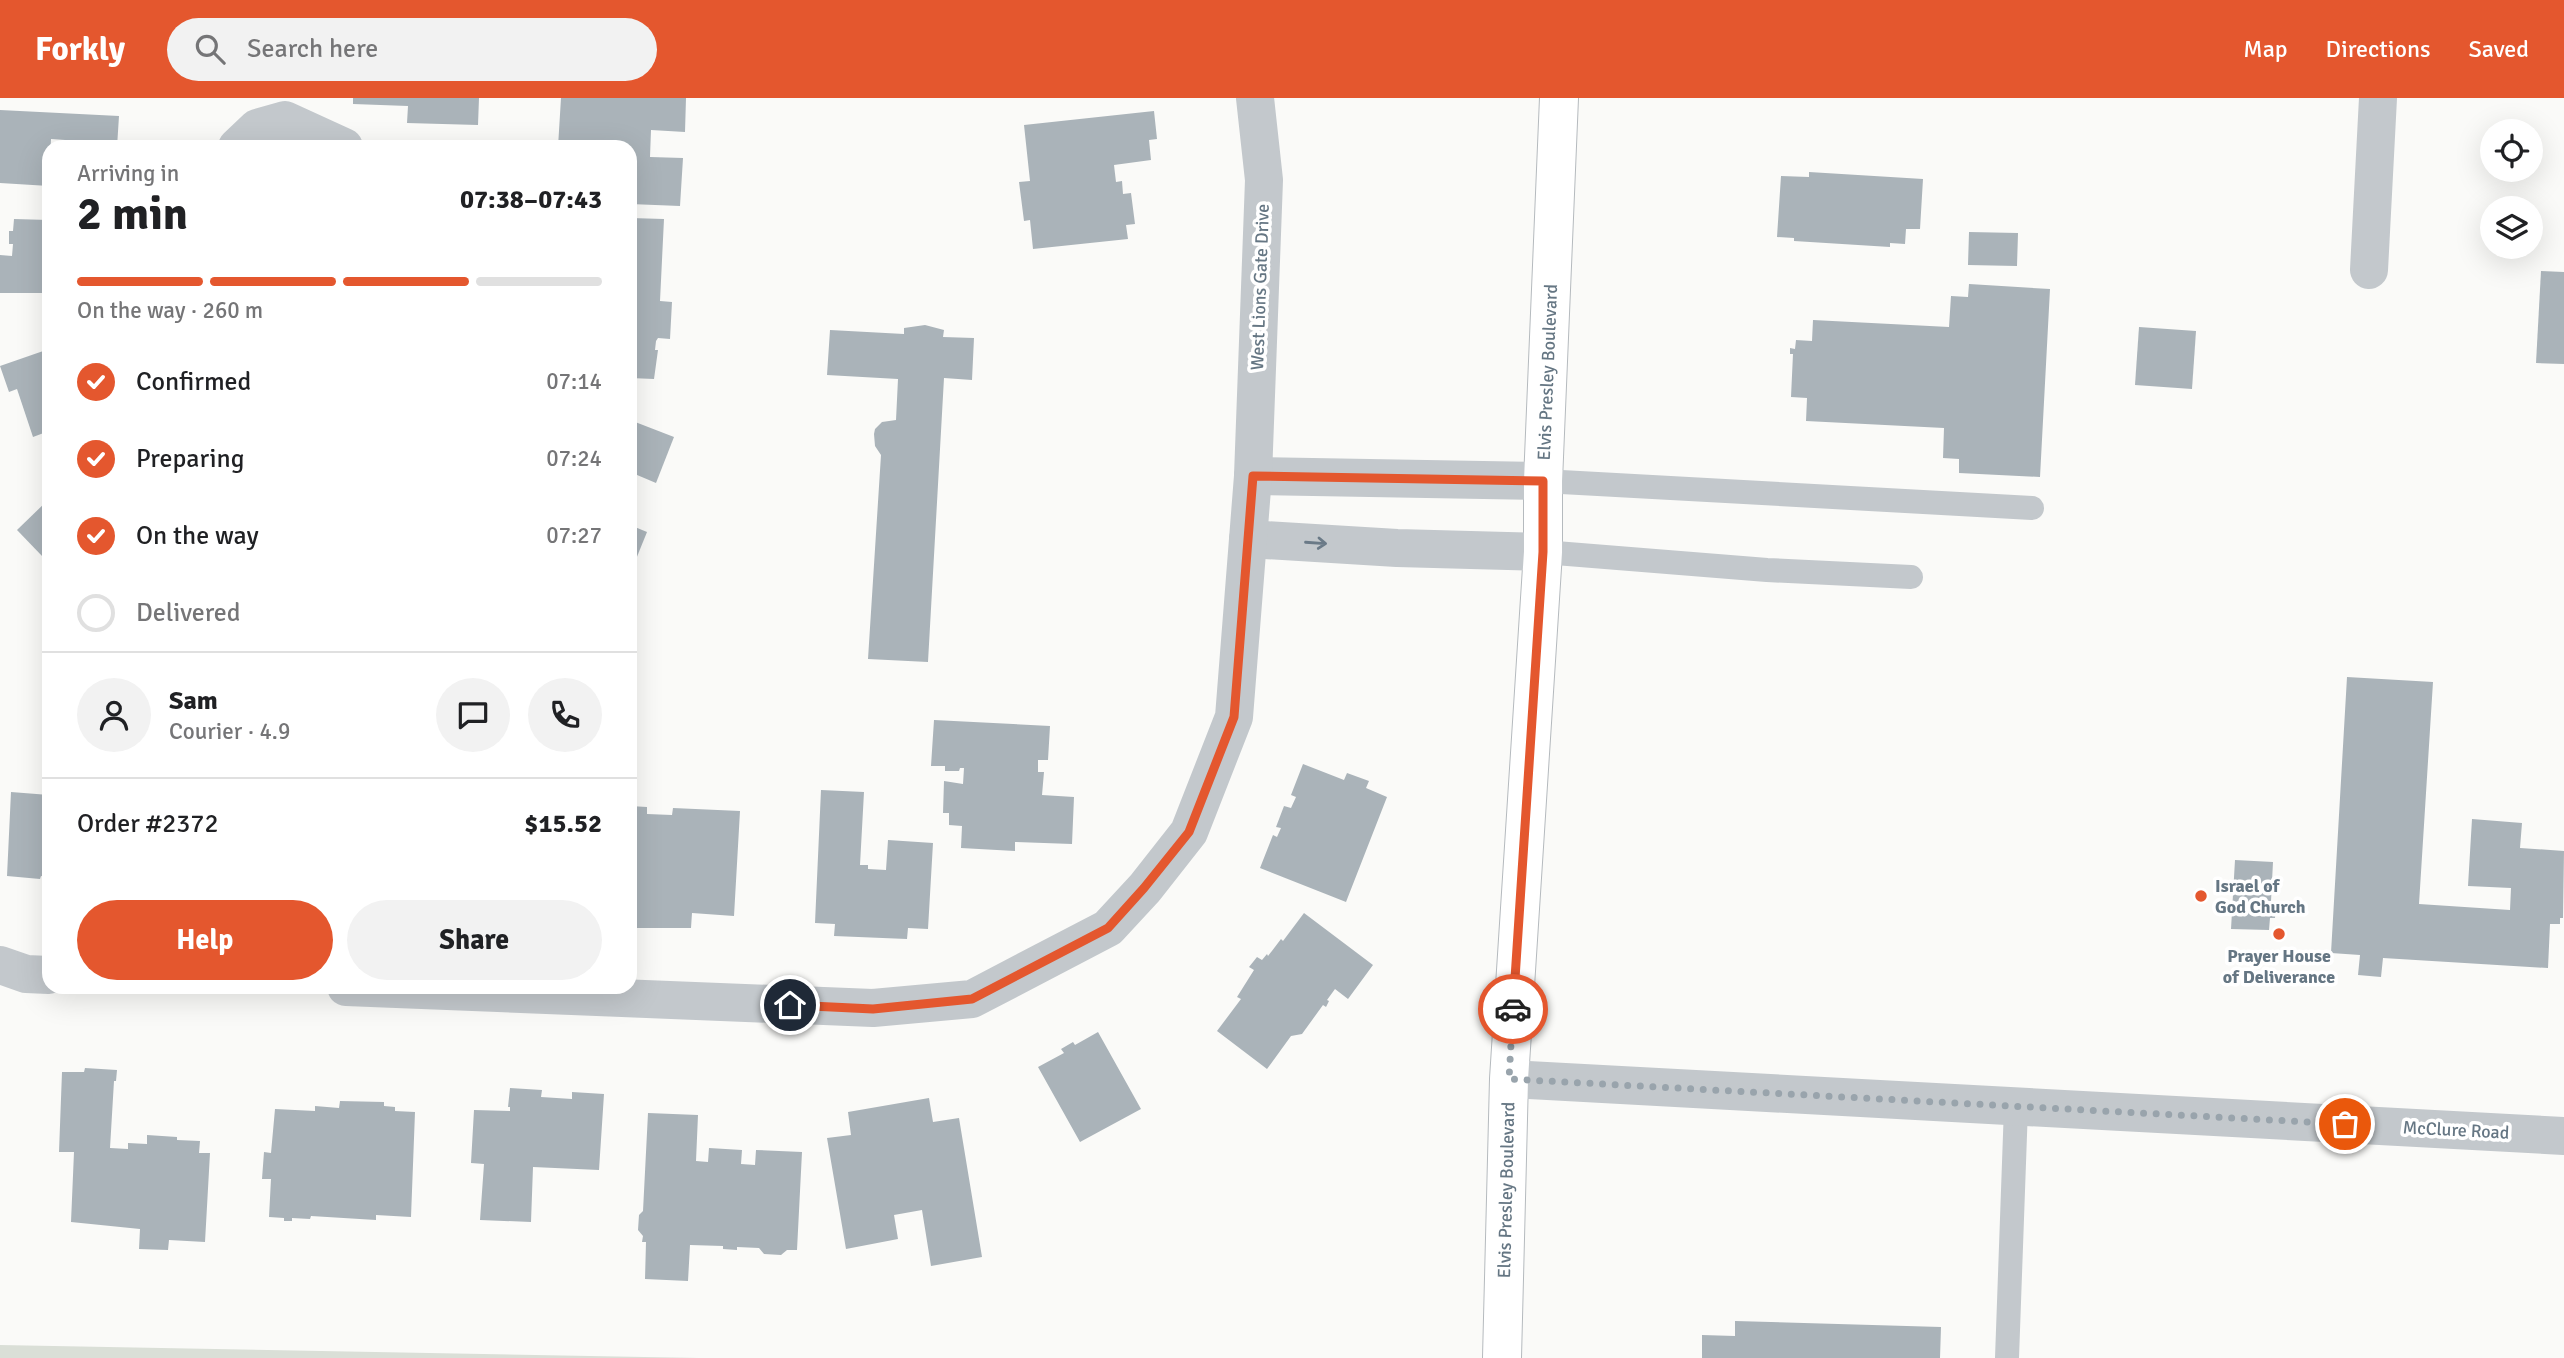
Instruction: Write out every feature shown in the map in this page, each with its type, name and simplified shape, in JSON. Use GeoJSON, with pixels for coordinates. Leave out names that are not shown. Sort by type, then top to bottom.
{"type":"FeatureCollection","features":[{"type":"Feature","properties":{"kind":"main road","name":"Elvis Presley Boulevard"},"geometry":{"type":"LineString","coordinates":[[1502,1358],[1509,1079],[1543,552],[1543,481],[1559,98]]}},
{"type":"Feature","properties":{"kind":"street","name":"West Lions Gate Drive"},"geometry":{"type":"LineString","coordinates":[[514,994],[873,1009],[972,999],[1108,928],[1144,888],[1189,832],[1234,717],[1253,476],[1264,180],[1255,98]]}},
{"type":"Feature","properties":{"kind":"street"},"geometry":{"type":"LineString","coordinates":[[2369,270],[2378,98]]}},
{"type":"Feature","properties":{"kind":"street"},"geometry":{"type":"LineString","coordinates":[[244,140],[286,109],[333,140]]}},
{"type":"Feature","properties":{"kind":"street"},"geometry":{"type":"LineString","coordinates":[[1253,476],[1543,481]]}},
{"type":"Feature","properties":{"kind":"street"},"geometry":{"type":"LineString","coordinates":[[1248,539],[1397,548],[1543,552]]}},
{"type":"Feature","properties":{"kind":"street"},"geometry":{"type":"LineString","coordinates":[[0,965],[26,974],[42,975]]}},
{"type":"Feature","properties":{"kind":"street","name":"McClure Road"},"geometry":{"type":"LineString","coordinates":[[1509,1079],[2564,1136]]}},
{"type":"Feature","properties":{"kind":"lane"},"geometry":{"type":"LineString","coordinates":[[1543,481],[2032,508]]}},
{"type":"Feature","properties":{"kind":"lane"},"geometry":{"type":"LineString","coordinates":[[1543,552],[1767,570],[1911,577]]}},
{"type":"Feature","properties":{"kind":"lane"},"geometry":{"type":"LineString","coordinates":[[2007,1358],[2016,1107]]}},
{"type":"Feature","properties":{"kind":"shaded area"},"geometry":{"type":"Polygon","coordinates":[[[0,1345],[699,1358],[0,1358],[0,1345]]]}},
{"type":"Feature","properties":{"kind":"building"},"geometry":{"type":"Polygon","coordinates":[[[353,98],[479,98],[478,125],[407,123],[408,106],[353,104],[353,98]]]}},
{"type":"Feature","properties":{"kind":"building"},"geometry":{"type":"Polygon","coordinates":[[[561,98],[686,98],[685,132],[651,130],[650,157],[683,158],[680,206],[637,204],[637,140],[558,140],[561,98]]]}},
{"type":"Feature","properties":{"kind":"building"},"geometry":{"type":"Polygon","coordinates":[[[0,110],[119,116],[117,140],[42,140],[42,186],[0,183],[0,110]]]}},
{"type":"Feature","properties":{"kind":"building"},"geometry":{"type":"Polygon","coordinates":[[[1154,111],[1157,139],[1149,140],[1151,160],[1114,165],[1116,182],[1122,181],[1123,194],[1131,193],[1135,224],[1126,225],[1128,239],[1033,249],[1030,220],[1024,221],[1019,182],[1030,181],[1024,125],[1154,111]]]}},
{"type":"Feature","properties":{"kind":"building"},"geometry":{"type":"Polygon","coordinates":[[[1809,172],[1923,179],[1920,229],[1906,229],[1905,244],[1890,243],[1890,247],[1794,241],[1794,238],[1777,237],[1781,176],[1809,177],[1809,172]]]}},
{"type":"Feature","properties":{"kind":"building"},"geometry":{"type":"Polygon","coordinates":[[[637,218],[664,219],[660,301],[672,302],[670,339],[658,338],[656,341],[655,350],[658,350],[654,379],[637,378],[637,218]]]}},
{"type":"Feature","properties":{"kind":"building"},"geometry":{"type":"Polygon","coordinates":[[[14,219],[42,220],[42,293],[0,293],[0,255],[12,256],[13,244],[9,244],[9,231],[13,231],[14,219]]]}},
{"type":"Feature","properties":{"kind":"building"},"geometry":{"type":"Polygon","coordinates":[[[1969,232],[2018,233],[2017,266],[1968,265],[1969,232]]]}},
{"type":"Feature","properties":{"kind":"building"},"geometry":{"type":"Polygon","coordinates":[[[2541,271],[2564,272],[2564,364],[2536,363],[2541,271]]]}},
{"type":"Feature","properties":{"kind":"building"},"geometry":{"type":"Polygon","coordinates":[[[1969,284],[2050,289],[2040,477],[1959,473],[1959,459],[1943,458],[1944,428],[1806,421],[1807,398],[1791,397],[1793,354],[1790,354],[1790,348],[1795,349],[1796,340],[1812,341],[1813,320],[1949,327],[1951,296],[1968,297],[1969,284]]]}},
{"type":"Feature","properties":{"kind":"building"},"geometry":{"type":"Polygon","coordinates":[[[925,325],[944,330],[943,337],[974,338],[972,380],[944,378],[928,662],[868,659],[881,455],[875,446],[874,434],[882,422],[896,420],[898,379],[827,375],[830,330],[904,334],[904,328],[925,325]]]}},
{"type":"Feature","properties":{"kind":"building"},"geometry":{"type":"Polygon","coordinates":[[[2139,327],[2196,331],[2192,389],[2135,385],[2139,327]]]}},
{"type":"Feature","properties":{"kind":"building"},"geometry":{"type":"Polygon","coordinates":[[[42,351],[42,434],[33,437],[17,389],[9,392],[0,366],[42,351]]]}},
{"type":"Feature","properties":{"kind":"building"},"geometry":{"type":"Polygon","coordinates":[[[637,423],[674,437],[656,483],[637,475],[637,423]]]}},
{"type":"Feature","properties":{"kind":"building"},"geometry":{"type":"Polygon","coordinates":[[[42,506],[42,556],[17,530],[42,506]]]}},
{"type":"Feature","properties":{"kind":"building"},"geometry":{"type":"Polygon","coordinates":[[[637,528],[647,532],[637,557],[637,528]]]}},
{"type":"Feature","properties":{"kind":"building"},"geometry":{"type":"Polygon","coordinates":[[[2347,677],[2433,682],[2419,904],[2510,910],[2511,888],[2468,886],[2472,819],[2522,823],[2520,848],[2564,851],[2563,918],[2560,918],[2560,924],[2550,924],[2548,968],[2383,958],[2381,977],[2358,975],[2360,955],[2331,953],[2347,677]]]}},
{"type":"Feature","properties":{"kind":"building"},"geometry":{"type":"Polygon","coordinates":[[[934,720],[1050,726],[1048,760],[1038,760],[1038,772],[1044,772],[1042,795],[1074,797],[1072,844],[1015,842],[1015,851],[961,848],[962,826],[949,825],[949,813],[943,813],[944,781],[963,784],[964,768],[959,771],[945,771],[945,766],[931,766],[934,720]]]}},
{"type":"Feature","properties":{"kind":"building"},"geometry":{"type":"Polygon","coordinates":[[[1303,764],[1344,780],[1347,773],[1369,781],[1366,788],[1387,797],[1346,902],[1260,868],[1273,835],[1277,837],[1281,828],[1276,827],[1284,806],[1291,808],[1296,797],[1291,795],[1303,764]]]}},
{"type":"Feature","properties":{"kind":"building"},"geometry":{"type":"Polygon","coordinates":[[[821,790],[864,792],[860,865],[868,865],[868,869],[886,870],[888,840],[933,843],[928,929],[908,928],[907,939],[834,936],[835,924],[815,923],[821,790]]]}},
{"type":"Feature","properties":{"kind":"building"},"geometry":{"type":"Polygon","coordinates":[[[11,792],[42,794],[42,876],[40,879],[7,876],[11,792]]]}},
{"type":"Feature","properties":{"kind":"building"},"geometry":{"type":"Polygon","coordinates":[[[637,806],[647,807],[647,814],[672,815],[673,808],[740,811],[734,916],[692,913],[691,928],[637,928],[637,806]]]}},
{"type":"Feature","properties":{"kind":"building"},"geometry":{"type":"Polygon","coordinates":[[[2235,860],[2273,862],[2271,901],[2276,901],[2275,918],[2270,918],[2269,930],[2231,929],[2235,860]]]}},
{"type":"Feature","properties":{"kind":"building"},"geometry":{"type":"Polygon","coordinates":[[[1304,913],[1373,965],[1348,999],[1335,989],[1327,1000],[1329,1001],[1326,1007],[1323,1005],[1302,1034],[1291,1036],[1267,1069],[1217,1031],[1241,999],[1237,997],[1254,970],[1249,967],[1257,957],[1262,960],[1267,954],[1268,956],[1304,913]]]}},
{"type":"Feature","properties":{"kind":"building"},"geometry":{"type":"Polygon","coordinates":[[[1098,1032],[1141,1109],[1080,1142],[1038,1067],[1064,1053],[1061,1049],[1073,1042],[1075,1045],[1098,1032]]]}},
{"type":"Feature","properties":{"kind":"building"},"geometry":{"type":"Polygon","coordinates":[[[85,1068],[117,1070],[110,1148],[128,1149],[128,1143],[147,1144],[147,1135],[200,1141],[199,1153],[210,1153],[205,1242],[169,1240],[168,1250],[139,1249],[140,1229],[71,1222],[74,1152],[59,1152],[62,1072],[84,1072],[85,1068]]]}},
{"type":"Feature","properties":{"kind":"building"},"geometry":{"type":"Polygon","coordinates":[[[510,1088],[542,1090],[541,1097],[572,1099],[572,1092],[604,1094],[599,1170],[533,1167],[531,1222],[480,1220],[484,1164],[471,1163],[474,1110],[510,1111],[510,1088]]]}},
{"type":"Feature","properties":{"kind":"building"},"geometry":{"type":"Polygon","coordinates":[[[929,1098],[933,1122],[959,1118],[982,1257],[931,1266],[922,1210],[894,1215],[898,1239],[846,1249],[827,1138],[851,1135],[848,1112],[929,1098]]]}},
{"type":"Feature","properties":{"kind":"building"},"geometry":{"type":"Polygon","coordinates":[[[340,1101],[384,1102],[384,1106],[395,1107],[395,1111],[415,1112],[411,1217],[376,1215],[376,1220],[311,1216],[310,1219],[292,1218],[292,1221],[284,1221],[284,1218],[269,1217],[271,1179],[262,1179],[264,1152],[271,1153],[275,1109],[315,1111],[315,1106],[339,1108],[340,1101]]]}},
{"type":"Feature","properties":{"kind":"building"},"geometry":{"type":"Polygon","coordinates":[[[648,1113],[698,1115],[696,1161],[708,1162],[709,1148],[742,1150],[741,1164],[755,1165],[756,1150],[802,1152],[797,1250],[787,1250],[781,1255],[764,1254],[759,1248],[737,1247],[737,1250],[723,1249],[723,1246],[690,1245],[688,1281],[645,1279],[646,1242],[642,1242],[643,1236],[638,1230],[639,1215],[643,1211],[648,1113]]]}},
{"type":"Feature","properties":{"kind":"building"},"geometry":{"type":"Polygon","coordinates":[[[1735,1321],[1941,1327],[1940,1358],[1702,1358],[1702,1335],[1735,1336],[1735,1321]]]}},
{"type":"Feature","properties":{"kind":"way so far"},"geometry":{"type":"LineString","coordinates":[[1513,1009],[1509,1079],[2345,1124]]}},
{"type":"Feature","properties":{"kind":"place","name":"Israel of God Church"},"geometry":{"type":"Point","coordinates":[2201,896]}},
{"type":"Feature","properties":{"kind":"place","name":"Prayer House of Deliverance"},"geometry":{"type":"Point","coordinates":[2279,934]}},
{"type":"Feature","properties":{"kind":"route"},"geometry":{"type":"LineString","coordinates":[[790,1005],[873,1009],[972,999],[1108,928],[1144,888],[1189,832],[1234,717],[1253,476],[1543,481],[1543,552],[1513,1009]]}}]}
